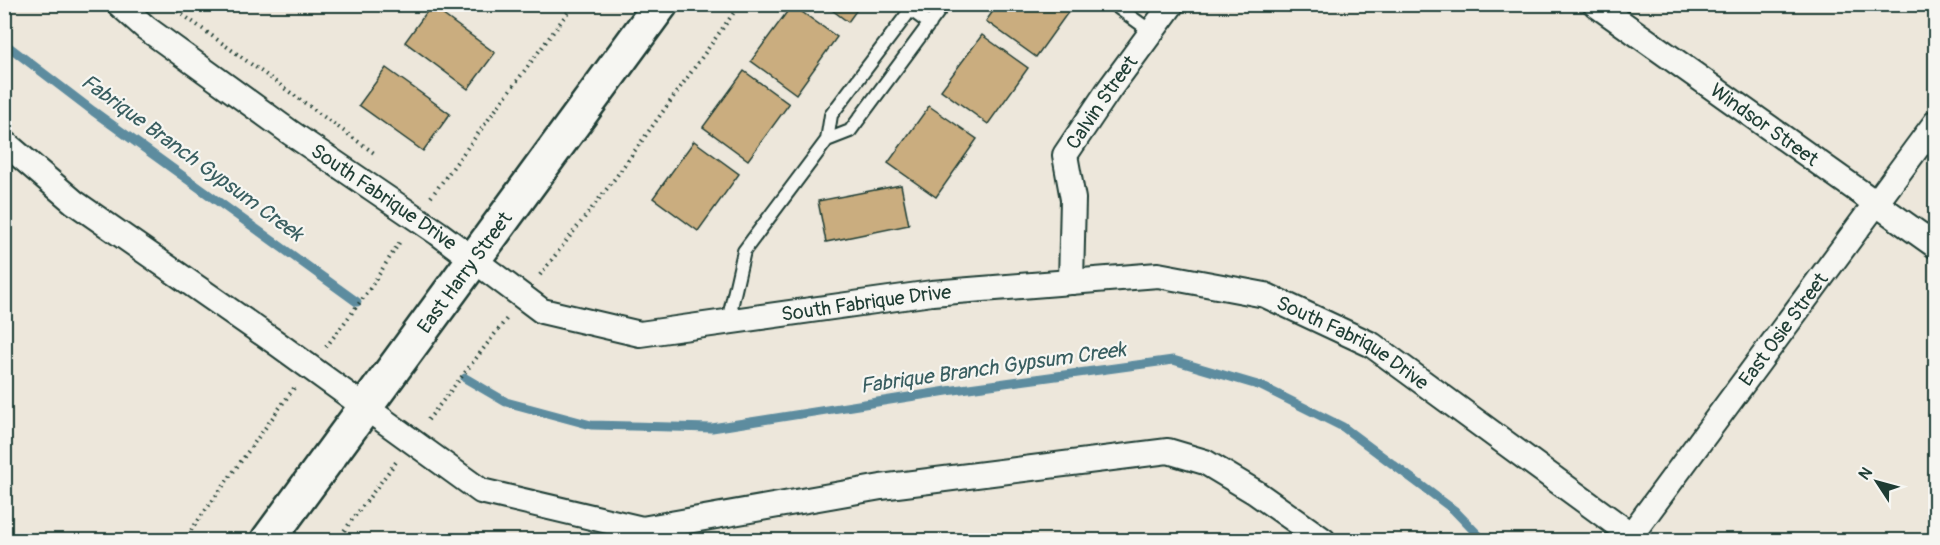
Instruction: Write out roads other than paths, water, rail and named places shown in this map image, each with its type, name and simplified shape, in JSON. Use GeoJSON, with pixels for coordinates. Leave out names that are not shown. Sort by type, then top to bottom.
{"type":"FeatureCollection","features":[{"type":"Feature","properties":{"kind":"main road","name":"East Harry Street"},"geometry":{"type":"LineString","coordinates":[[268,540],[661,4]]}},
{"type":"Feature","properties":{"kind":"street","name":"South Fabrique Drive"},"geometry":{"type":"LineString","coordinates":[[118,4],[146,28],[291,133],[416,218],[542,311],[640,334],[932,292],[1158,275],[1265,296],[1371,345],[1635,538]]}},
{"type":"Feature","properties":{"kind":"street","name":"Calvin Street"},"geometry":{"type":"LineString","coordinates":[[1071,282],[1073,199],[1065,155],[1108,91],[1172,4]]}},
{"type":"Feature","properties":{"kind":"street","name":"Windsor Street"},"geometry":{"type":"LineString","coordinates":[[1595,4],[1935,246]]}},
{"type":"Feature","properties":{"kind":"street","name":"East Osie Street"},"geometry":{"type":"LineString","coordinates":[[1635,538],[1935,122]]}},
{"type":"Feature","properties":{"kind":"street"},"geometry":{"type":"LineString","coordinates":[[4,142],[74,202],[480,491],[642,529],[686,531],[881,488],[1168,451],[1205,462],[1255,492],[1323,540]]}},
{"type":"Feature","properties":{"kind":"lane"},"geometry":{"type":"LineString","coordinates":[[826,140],[850,131],[945,4]]}},
{"type":"Feature","properties":{"kind":"lane"},"geometry":{"type":"LineString","coordinates":[[1113,4],[1152,32]]}},
{"type":"Feature","properties":{"kind":"lane"},"geometry":{"type":"LineString","coordinates":[[728,321],[744,251],[826,140],[831,115],[913,7],[930,24]]}},
{"type":"Feature","properties":{"kind":"waterway","name":"Fabrique Branch Gypsum Creek"},"geometry":{"type":"LineString","coordinates":[[4,43],[93,111],[357,302]]}},
{"type":"Feature","properties":{"kind":"waterway","name":"Fabrique Branch Gypsum Creek"},"geometry":{"type":"LineString","coordinates":[[465,378],[506,402],[591,425],[712,428],[947,391],[1173,360],[1261,386],[1343,427],[1454,510],[1483,540]]}}]}
